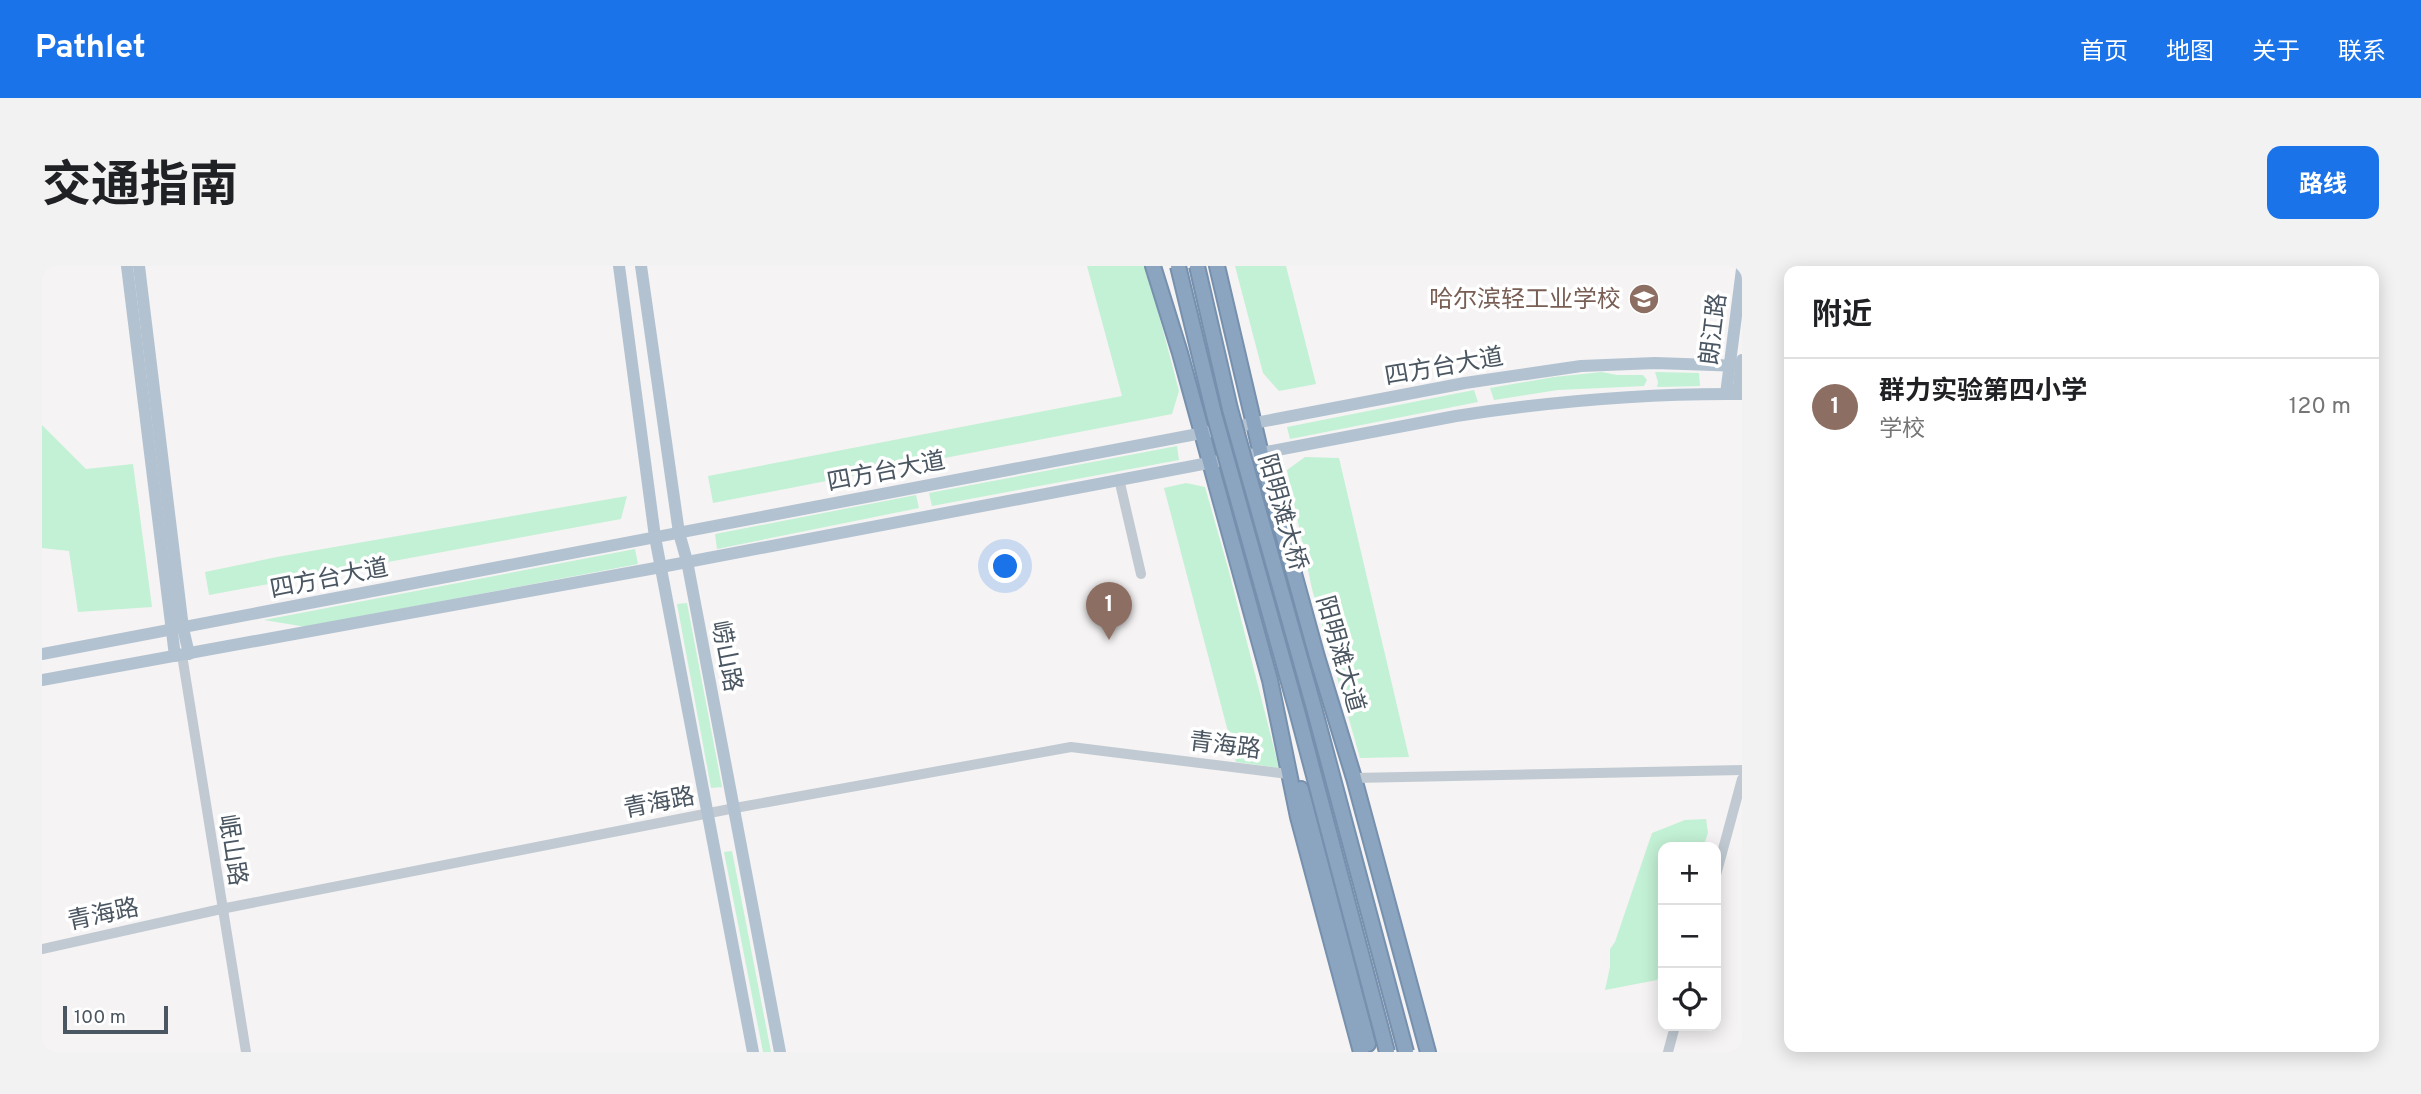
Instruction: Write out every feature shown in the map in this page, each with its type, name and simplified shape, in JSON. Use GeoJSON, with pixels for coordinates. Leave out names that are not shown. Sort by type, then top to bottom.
{"type":"FeatureCollection","features":[{"type":"Feature","properties":{"kind":"highway"},"geometry":{"type":"LineString","coordinates":[[1153,266],[1180,353],[1370,1052]]}},
{"type":"Feature","properties":{"kind":"highway"},"geometry":{"type":"LineString","coordinates":[[1161,266],[1180,353]]}},
{"type":"Feature","properties":{"kind":"highway","name":"阳明滩大桥"},"geometry":{"type":"LineString","coordinates":[[1178,266],[1214,414],[1297,711],[1387,1052]]}},
{"type":"Feature","properties":{"kind":"highway","name":"阳明滩大桥"},"geometry":{"type":"LineString","coordinates":[[1197,266],[1230,409],[1406,1052]]}},
{"type":"Feature","properties":{"kind":"highway","name":"阳明滩大道"},"geometry":{"type":"LineString","coordinates":[[1217,271],[1261,454],[1319,665],[1354,778],[1428,1052]]}},
{"type":"Feature","properties":{"kind":"highway"},"geometry":{"type":"LineString","coordinates":[[1319,665],[1347,785],[1421,1052]]}},
{"type":"Feature","properties":{"kind":"highway"},"geometry":{"type":"LineString","coordinates":[[1270,680],[1301,830],[1361,1052]]}},
{"type":"Feature","properties":{"kind":"main road","name":"岷山路"},"geometry":{"type":"LineString","coordinates":[[127,266],[182,655]]}},
{"type":"Feature","properties":{"kind":"main road","name":"岷山路"},"geometry":{"type":"LineString","coordinates":[[139,266],[177,629]]}},
{"type":"Feature","properties":{"kind":"main road","name":"崂山路"},"geometry":{"type":"LineString","coordinates":[[618,266],[655,537],[752,1052]]}},
{"type":"Feature","properties":{"kind":"main road","name":"崂山路"},"geometry":{"type":"LineString","coordinates":[[641,266],[679,533],[687,561],[780,1052]]}},
{"type":"Feature","properties":{"kind":"main road","name":"朗江路"},"geometry":{"type":"LineString","coordinates":[[1736,394],[1742,269]]}},
{"type":"Feature","properties":{"kind":"main road","name":"四方台大道"},"geometry":{"type":"LineString","coordinates":[[42,654],[1491,379],[1581,366],[1739,363]]}},
{"type":"Feature","properties":{"kind":"main road","name":"四方台大道"},"geometry":{"type":"LineString","coordinates":[[42,680],[662,567],[1456,416],[1619,396],[1736,394]]}},
{"type":"Feature","properties":{"kind":"street"},"geometry":{"type":"LineString","coordinates":[[1119,479],[1141,574]]}},
{"type":"Feature","properties":{"kind":"street","name":"岷山路"},"geometry":{"type":"LineString","coordinates":[[182,655],[246,1052]]}},
{"type":"Feature","properties":{"kind":"street","name":"青海路"},"geometry":{"type":"LineString","coordinates":[[42,949],[221,909],[735,808],[1071,747],[1288,774]]}},
{"type":"Feature","properties":{"kind":"street"},"geometry":{"type":"LineString","coordinates":[[1354,778],[1742,770]]}},
{"type":"Feature","properties":{"kind":"street"},"geometry":{"type":"LineString","coordinates":[[1721,857],[1742,779]]}},
{"type":"Feature","properties":{"kind":"street"},"geometry":{"type":"LineString","coordinates":[[1668,1052],[1674,1031]]}},
{"type":"Feature","properties":{"kind":"green space"},"geometry":{"type":"Polygon","coordinates":[[[1087,266],[1146,266],[1179,391],[1172,414],[713,503],[708,476],[1122,396],[1087,266]]]}},
{"type":"Feature","properties":{"kind":"green space"},"geometry":{"type":"Polygon","coordinates":[[[1235,266],[1286,266],[1316,384],[1279,391],[1263,373],[1235,266]]]}},
{"type":"Feature","properties":{"kind":"green space"},"geometry":{"type":"Polygon","coordinates":[[[1602,372],[1643,375],[1647,380],[1644,386],[1558,390],[1494,400],[1490,388],[1554,377],[1602,372]]]}},
{"type":"Feature","properties":{"kind":"green space"},"geometry":{"type":"Polygon","coordinates":[[[1655,372],[1699,373],[1700,386],[1657,387],[1655,372]]]}},
{"type":"Feature","properties":{"kind":"green space"},"geometry":{"type":"Polygon","coordinates":[[[1474,390],[1478,402],[1290,439],[1287,427],[1474,390]]]}},
{"type":"Feature","properties":{"kind":"green space"},"geometry":{"type":"Polygon","coordinates":[[[42,425],[86,469],[133,464],[152,607],[78,612],[69,551],[42,548],[42,425]]]}},
{"type":"Feature","properties":{"kind":"green space"},"geometry":{"type":"Polygon","coordinates":[[[1177,446],[1179,460],[932,506],[929,493],[1177,446]]]}},
{"type":"Feature","properties":{"kind":"green space"},"geometry":{"type":"Polygon","coordinates":[[[1305,457],[1339,458],[1409,757],[1360,758],[1312,589],[1287,470],[1305,457]]]}},
{"type":"Feature","properties":{"kind":"green space"},"geometry":{"type":"Polygon","coordinates":[[[1186,483],[1205,487],[1279,768],[1236,762],[1164,488],[1186,483]]]}},
{"type":"Feature","properties":{"kind":"green space"},"geometry":{"type":"Polygon","coordinates":[[[916,495],[919,508],[717,549],[715,534],[916,495]]]}},
{"type":"Feature","properties":{"kind":"green space"},"geometry":{"type":"Polygon","coordinates":[[[627,496],[621,519],[209,595],[205,572],[627,496]]]}},
{"type":"Feature","properties":{"kind":"green space"},"geometry":{"type":"Polygon","coordinates":[[[635,549],[638,564],[306,627],[264,620],[635,549]]]}},
{"type":"Feature","properties":{"kind":"green space"},"geometry":{"type":"Polygon","coordinates":[[[687,603],[722,787],[711,788],[677,604],[687,603]]]}},
{"type":"Feature","properties":{"kind":"green space"},"geometry":{"type":"Polygon","coordinates":[[[1706,819],[1708,833],[1705,842],[1658,842],[1657,980],[1605,990],[1610,967],[1610,949],[1615,942],[1652,833],[1685,820],[1706,819]]]}},
{"type":"Feature","properties":{"kind":"green space"},"geometry":{"type":"Polygon","coordinates":[[[732,851],[771,1052],[763,1052],[724,852],[732,851]]]}},
{"type":"Feature","properties":{"kind":"place","name":"哈尔滨轻工业学校"},"geometry":{"type":"Point","coordinates":[1644,299]}},
{"type":"Feature","properties":{"kind":"place","name":"群力实验第四小学"},"geometry":{"type":"Point","coordinates":[1109,640]}}]}
